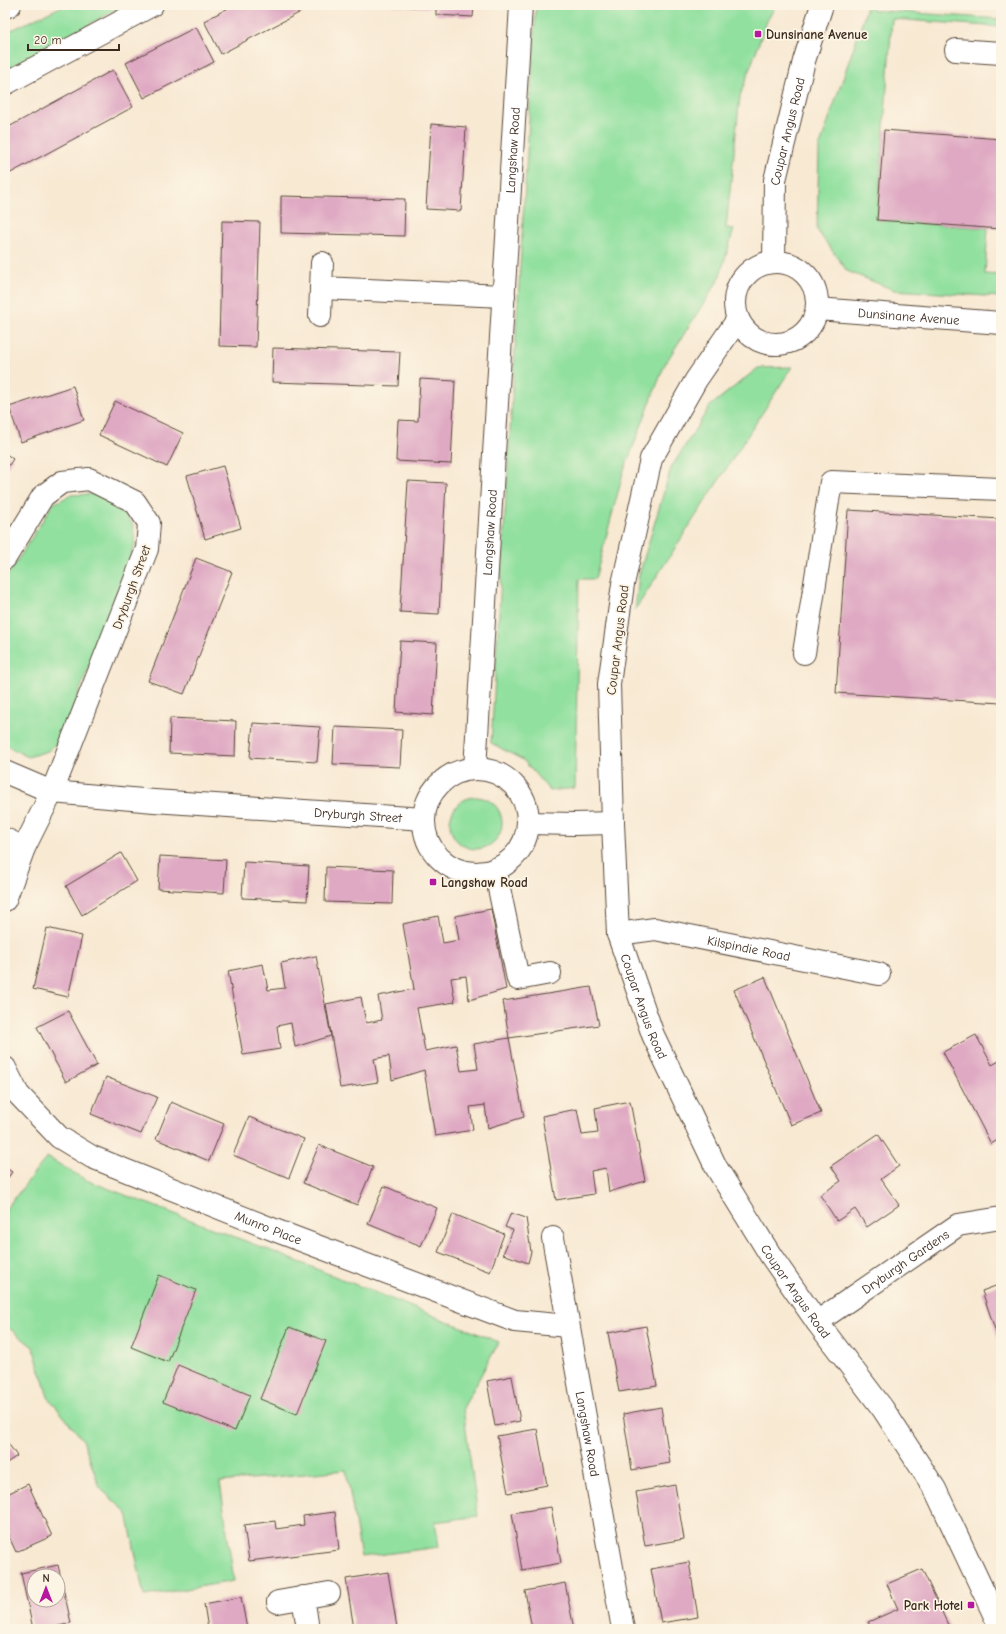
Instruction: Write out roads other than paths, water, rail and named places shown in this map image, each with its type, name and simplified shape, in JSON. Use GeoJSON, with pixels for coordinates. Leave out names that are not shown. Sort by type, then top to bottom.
{"type":"FeatureCollection","features":[{"type":"Feature","properties":{"kind":"main road"},"geometry":{"type":"LineString","coordinates":[[5,7],[10,5]]}},
{"type":"Feature","properties":{"kind":"main road"},"geometry":{"type":"LineString","coordinates":[[5,84],[152,5]]}},
{"type":"Feature","properties":{"kind":"main road","name":"Langshaw Road"},"geometry":{"type":"LineString","coordinates":[[475,769],[521,5]]}},
{"type":"Feature","properties":{"kind":"main road","name":"Coupar Angus Road"},"geometry":{"type":"LineString","coordinates":[[774,262],[775,180],[804,61],[822,5]]}},
{"type":"Feature","properties":{"kind":"main road"},"geometry":{"type":"LineString","coordinates":[[956,50],[1001,53]]}},
{"type":"Feature","properties":{"kind":"main road"},"geometry":{"type":"LineString","coordinates":[[774,262],[789,264],[801,270],[811,281],[816,295],[817,309],[812,322],[804,333],[794,340],[781,344],[768,343],[755,339],[745,331],[738,319],[734,307],[735,293],[740,281],[750,271],[761,264],[774,262]]}},
{"type":"Feature","properties":{"kind":"main road"},"geometry":{"type":"LineString","coordinates":[[320,316],[322,263]]}},
{"type":"Feature","properties":{"kind":"main road"},"geometry":{"type":"LineString","coordinates":[[321,288],[504,296]]}},
{"type":"Feature","properties":{"kind":"main road","name":"Dunsinane Avenue"},"geometry":{"type":"LineString","coordinates":[[817,309],[1001,323]]}},
{"type":"Feature","properties":{"kind":"main road","name":"Coupar Angus Road"},"geometry":{"type":"LineString","coordinates":[[738,319],[696,380],[651,459],[623,584],[609,684],[612,822],[618,934],[653,1034],[716,1167],[771,1256],[817,1322],[883,1409],[935,1490],[1001,1629]]}},
{"type":"Feature","properties":{"kind":"main road","name":"Dryburgh Street"},"geometry":{"type":"LineString","coordinates":[[5,558],[43,496],[62,482],[89,479],[135,502],[149,523],[148,549],[52,792]]}},
{"type":"Feature","properties":{"kind":"main road"},"geometry":{"type":"LineString","coordinates":[[804,653],[831,482],[1001,489]]}},
{"type":"Feature","properties":{"kind":"main road"},"geometry":{"type":"LineString","coordinates":[[475,769],[491,771],[506,778],[518,790],[526,805],[528,822],[526,837],[519,850],[508,862],[496,869],[479,873],[462,871],[446,863],[434,852],[426,836],[424,819],[427,803],[434,790],[446,778],[460,771],[475,769]]}},
{"type":"Feature","properties":{"kind":"main road","name":"Dryburgh Street"},"geometry":{"type":"LineString","coordinates":[[5,772],[52,792],[162,802],[424,819]]}},
{"type":"Feature","properties":{"kind":"main road"},"geometry":{"type":"LineString","coordinates":[[5,900],[14,844],[52,792]]}},
{"type":"Feature","properties":{"kind":"main road"},"geometry":{"type":"LineString","coordinates":[[528,822],[574,824],[612,822]]}},
{"type":"Feature","properties":{"kind":"main road"},"geometry":{"type":"LineString","coordinates":[[496,869],[518,979],[550,973]]}},
{"type":"Feature","properties":{"kind":"main road","name":"Kilspindie Road"},"geometry":{"type":"LineString","coordinates":[[618,934],[655,929],[798,956],[879,974]]}},
{"type":"Feature","properties":{"kind":"main road","name":"Munro Place"},"geometry":{"type":"LineString","coordinates":[[5,1068],[18,1094],[58,1138],[92,1157],[277,1231],[515,1321],[568,1326]]}},
{"type":"Feature","properties":{"kind":"main road","name":"Dryburgh Gardens"},"geometry":{"type":"LineString","coordinates":[[817,1322],[958,1225],[1001,1218]]}},
{"type":"Feature","properties":{"kind":"main road","name":"Langshaw Road"},"geometry":{"type":"LineString","coordinates":[[553,1238],[623,1629]]}},
{"type":"Feature","properties":{"kind":"main road"},"geometry":{"type":"LineString","coordinates":[[278,1602],[328,1593]]}},
{"type":"Feature","properties":{"kind":"main road"},"geometry":{"type":"LineString","coordinates":[[303,1598],[308,1629]]}},
{"type":"Feature","properties":{"kind":"place","name":"Dunsinane Avenue"},"geometry":{"type":"Point","coordinates":[758,34]}},
{"type":"Feature","properties":{"kind":"place","name":"Langshaw Road"},"geometry":{"type":"Point","coordinates":[433,882]}},
{"type":"Feature","properties":{"kind":"place","name":"Park Hotel"},"geometry":{"type":"Point","coordinates":[971,1605]}}]}
